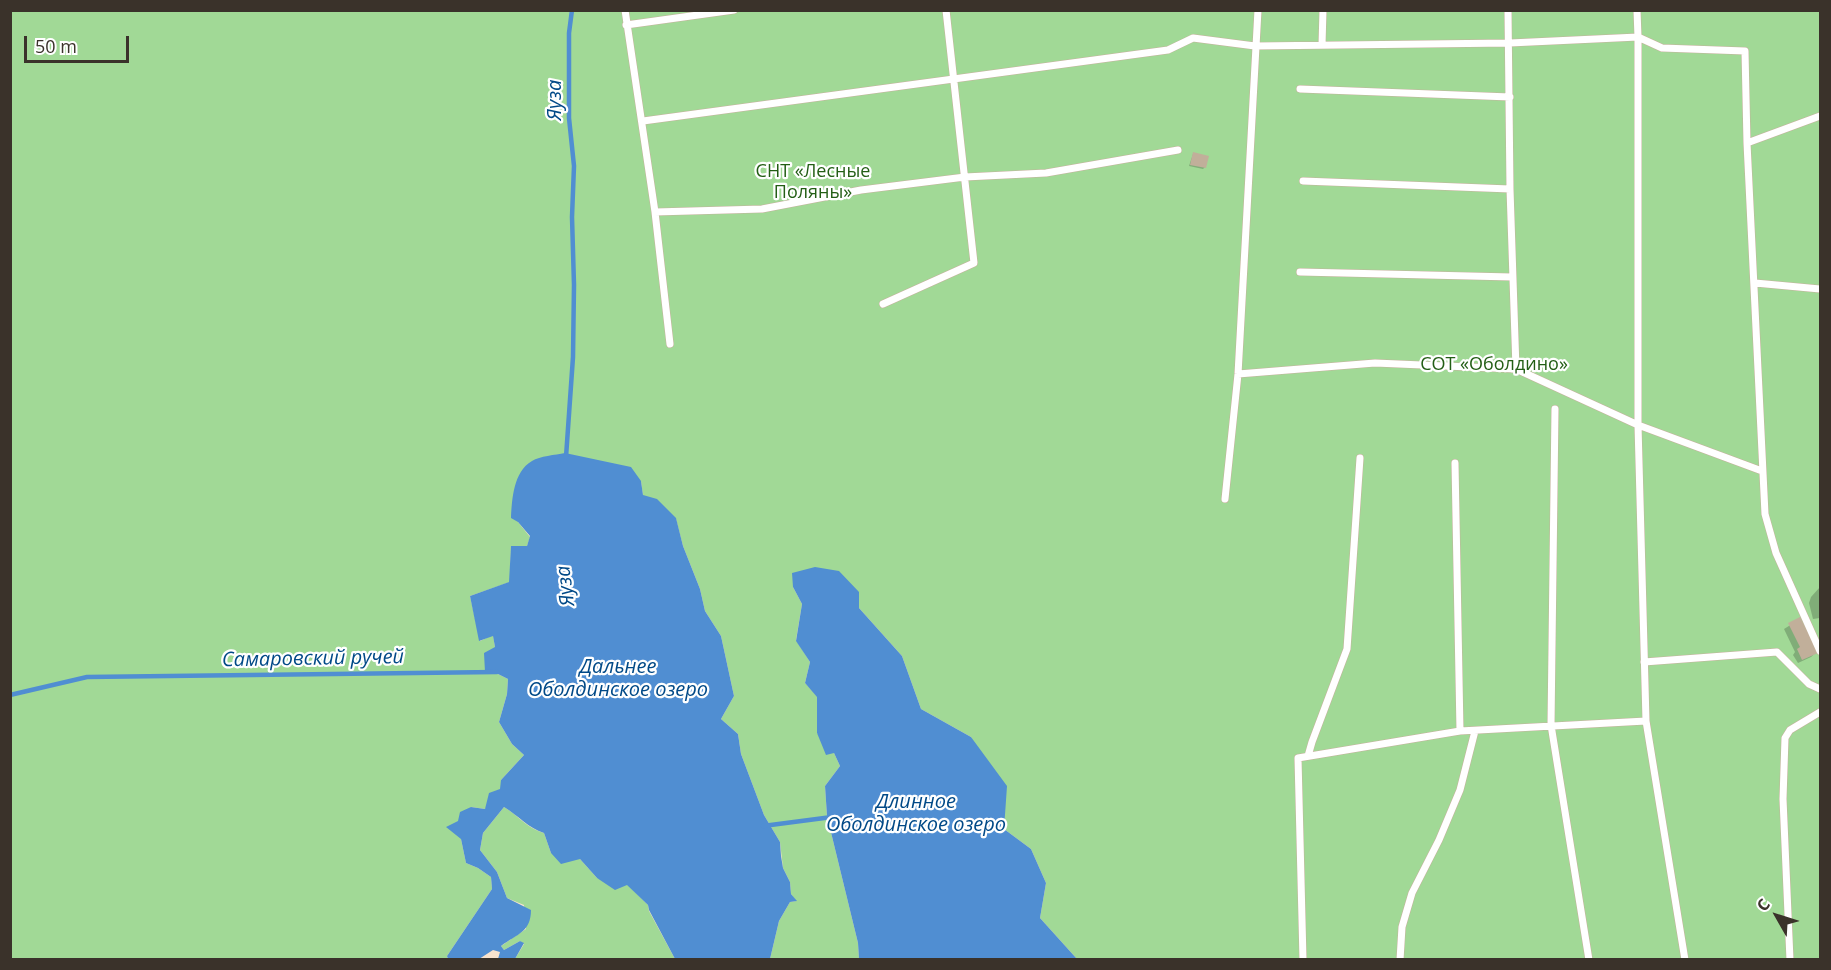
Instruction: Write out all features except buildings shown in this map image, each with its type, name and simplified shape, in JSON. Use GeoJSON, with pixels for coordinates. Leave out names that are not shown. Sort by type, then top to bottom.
{"type":"FeatureCollection","features":[{"type":"Feature","properties":{"kind":"lane"},"geometry":{"type":"LineString","coordinates":[[625,10],[643,122],[670,344]]}},
{"type":"Feature","properties":{"kind":"lane"},"geometry":{"type":"LineString","coordinates":[[626,25],[734,10]]}},
{"type":"Feature","properties":{"kind":"lane"},"geometry":{"type":"LineString","coordinates":[[883,304],[974,263],[946,10]]}},
{"type":"Feature","properties":{"kind":"lane"},"geometry":{"type":"LineString","coordinates":[[1225,499],[1238,374],[1258,10]]}},
{"type":"Feature","properties":{"kind":"lane"},"geometry":{"type":"LineString","coordinates":[[1322,45],[1323,10]]}},
{"type":"Feature","properties":{"kind":"lane"},"geometry":{"type":"LineString","coordinates":[[1508,10],[1510,189],[1516,369]]}},
{"type":"Feature","properties":{"kind":"lane"},"geometry":{"type":"LineString","coordinates":[[1637,10],[1638,425],[1646,721],[1685,960]]}},
{"type":"Feature","properties":{"kind":"lane"},"geometry":{"type":"LineString","coordinates":[[643,122],[1168,50],[1193,38],[1255,46],[1509,43],[1638,37],[1662,48],[1745,51],[1747,142],[1765,514],[1776,553],[1821,651]]}},
{"type":"Feature","properties":{"kind":"lane"},"geometry":{"type":"LineString","coordinates":[[1300,89],[1510,97]]}},
{"type":"Feature","properties":{"kind":"lane"},"geometry":{"type":"LineString","coordinates":[[1747,142],[1821,116]]}},
{"type":"Feature","properties":{"kind":"lane"},"geometry":{"type":"LineString","coordinates":[[655,212],[762,209],[861,190],[965,177],[1046,173],[1178,150]]}},
{"type":"Feature","properties":{"kind":"lane"},"geometry":{"type":"LineString","coordinates":[[1303,181],[1510,189]]}},
{"type":"Feature","properties":{"kind":"lane"},"geometry":{"type":"LineString","coordinates":[[1300,272],[1512,278]]}},
{"type":"Feature","properties":{"kind":"lane"},"geometry":{"type":"LineString","coordinates":[[1755,283],[1821,289]]}},
{"type":"Feature","properties":{"kind":"lane"},"geometry":{"type":"LineString","coordinates":[[1238,374],[1375,363],[1516,369],[1638,425],[1762,471]]}},
{"type":"Feature","properties":{"kind":"lane"},"geometry":{"type":"LineString","coordinates":[[1555,409],[1551,725],[1589,960]]}},
{"type":"Feature","properties":{"kind":"lane"},"geometry":{"type":"LineString","coordinates":[[1308,756],[1347,649],[1360,458]]}},
{"type":"Feature","properties":{"kind":"lane"},"geometry":{"type":"LineString","coordinates":[[1455,463],[1460,731]]}},
{"type":"Feature","properties":{"kind":"lane"},"geometry":{"type":"LineString","coordinates":[[1644,662],[1777,652],[1809,684],[1821,689]]}},
{"type":"Feature","properties":{"kind":"lane"},"geometry":{"type":"LineString","coordinates":[[1790,960],[1783,799],[1785,738],[1790,730],[1821,711]]}},
{"type":"Feature","properties":{"kind":"lane"},"geometry":{"type":"LineString","coordinates":[[1303,960],[1298,758],[1460,731],[1646,721]]}},
{"type":"Feature","properties":{"kind":"lane"},"geometry":{"type":"LineString","coordinates":[[1400,960],[1402,927],[1412,893],[1440,840],[1460,790],[1475,731]]}},
{"type":"Feature","properties":{"kind":"green space"},"geometry":{"type":"Polygon","coordinates":[[[11,11],[1820,11],[1820,959],[1077,959],[1040,918],[1046,883],[1031,849],[1004,829],[971,737],[921,709],[902,656],[859,608],[793,587],[802,604],[796,640],[810,662],[805,683],[817,696],[817,733],[834,753],[840,766],[825,786],[827,816],[858,943],[859,959],[770,959],[779,921],[790,902],[796,901],[791,894],[790,882],[783,868],[780,842],[764,815],[741,754],[738,734],[721,719],[734,696],[721,636],[705,611],[700,589],[683,546],[676,519],[657,500],[643,496],[641,481],[518,522],[530,537],[527,546],[511,546],[510,582],[470,596],[480,641],[493,635],[494,672],[508,679],[507,694],[499,722],[512,744],[524,755],[501,780],[501,789],[485,809],[471,807],[461,839],[466,863],[491,877],[492,889],[447,956],[448,959],[11,959],[11,11]]]}},
{"type":"Feature","properties":{"kind":"green space"},"geometry":{"type":"Polygon","coordinates":[[[504,807],[528,825],[544,833],[551,853],[580,859],[597,878],[627,884],[648,905],[675,959],[515,959],[524,944],[520,941],[504,950],[501,946],[526,929],[524,905],[507,898],[497,872],[480,850],[483,833],[504,807]]]}},
{"type":"Feature","properties":{"kind":"water","name":"Дальнее Оболдинское озеро"},"geometry":{"type":"Polygon","coordinates":[[[565,453],[631,467],[641,481],[643,495],[657,499],[676,518],[705,611],[721,636],[734,696],[721,719],[738,734],[741,754],[764,815],[780,842],[783,868],[790,882],[791,894],[797,901],[790,902],[779,921],[770,959],[675,959],[648,905],[627,885],[615,890],[597,878],[580,859],[561,864],[551,853],[544,833],[528,825],[504,807],[483,833],[480,850],[497,872],[507,898],[531,910],[526,928],[501,946],[504,950],[520,941],[524,943],[515,959],[498,959],[500,952],[493,950],[479,959],[448,959],[447,956],[492,889],[491,877],[466,863],[461,839],[446,827],[458,821],[460,812],[471,807],[485,809],[489,793],[500,789],[501,780],[524,755],[512,744],[499,722],[507,694],[508,679],[494,672],[485,672],[484,653],[495,647],[493,636],[479,641],[470,596],[509,582],[511,546],[527,546],[530,536],[518,522],[511,518],[515,487],[521,472],[535,459],[565,453]]]}},
{"type":"Feature","properties":{"kind":"water","name":"Длинное Оболдинское озеро"},"geometry":{"type":"Polygon","coordinates":[[[815,567],[839,571],[859,592],[859,608],[902,656],[921,709],[971,737],[1007,786],[1004,829],[1031,849],[1046,883],[1040,918],[1077,959],[859,959],[858,943],[827,816],[825,786],[840,766],[834,753],[826,755],[817,733],[817,697],[805,683],[810,662],[796,641],[802,604],[793,587],[792,573],[815,567]]]}},
{"type":"Feature","properties":{"kind":"waterway","name":"Яуза"},"geometry":{"type":"LineString","coordinates":[[566,457],[573,357],[574,285],[572,217],[574,166],[569,118],[569,33],[572,10]]}},
{"type":"Feature","properties":{"kind":"waterway","name":"Самаровский ручей"},"geometry":{"type":"LineString","coordinates":[[10,695],[87,677],[497,672]]}},
{"type":"Feature","properties":{"kind":"waterway","name":"Яуза"},"geometry":{"type":"LineString","coordinates":[[763,826],[832,817]]}},
{"type":"Feature","properties":{"kind":"park label","name":"СНТ «Лесные Поляны»"},"geometry":{"type":"Point","coordinates":[813,182]}},
{"type":"Feature","properties":{"kind":"park label","name":"СОТ «Оболдино»"},"geometry":{"type":"Point","coordinates":[1494,365]}}]}
